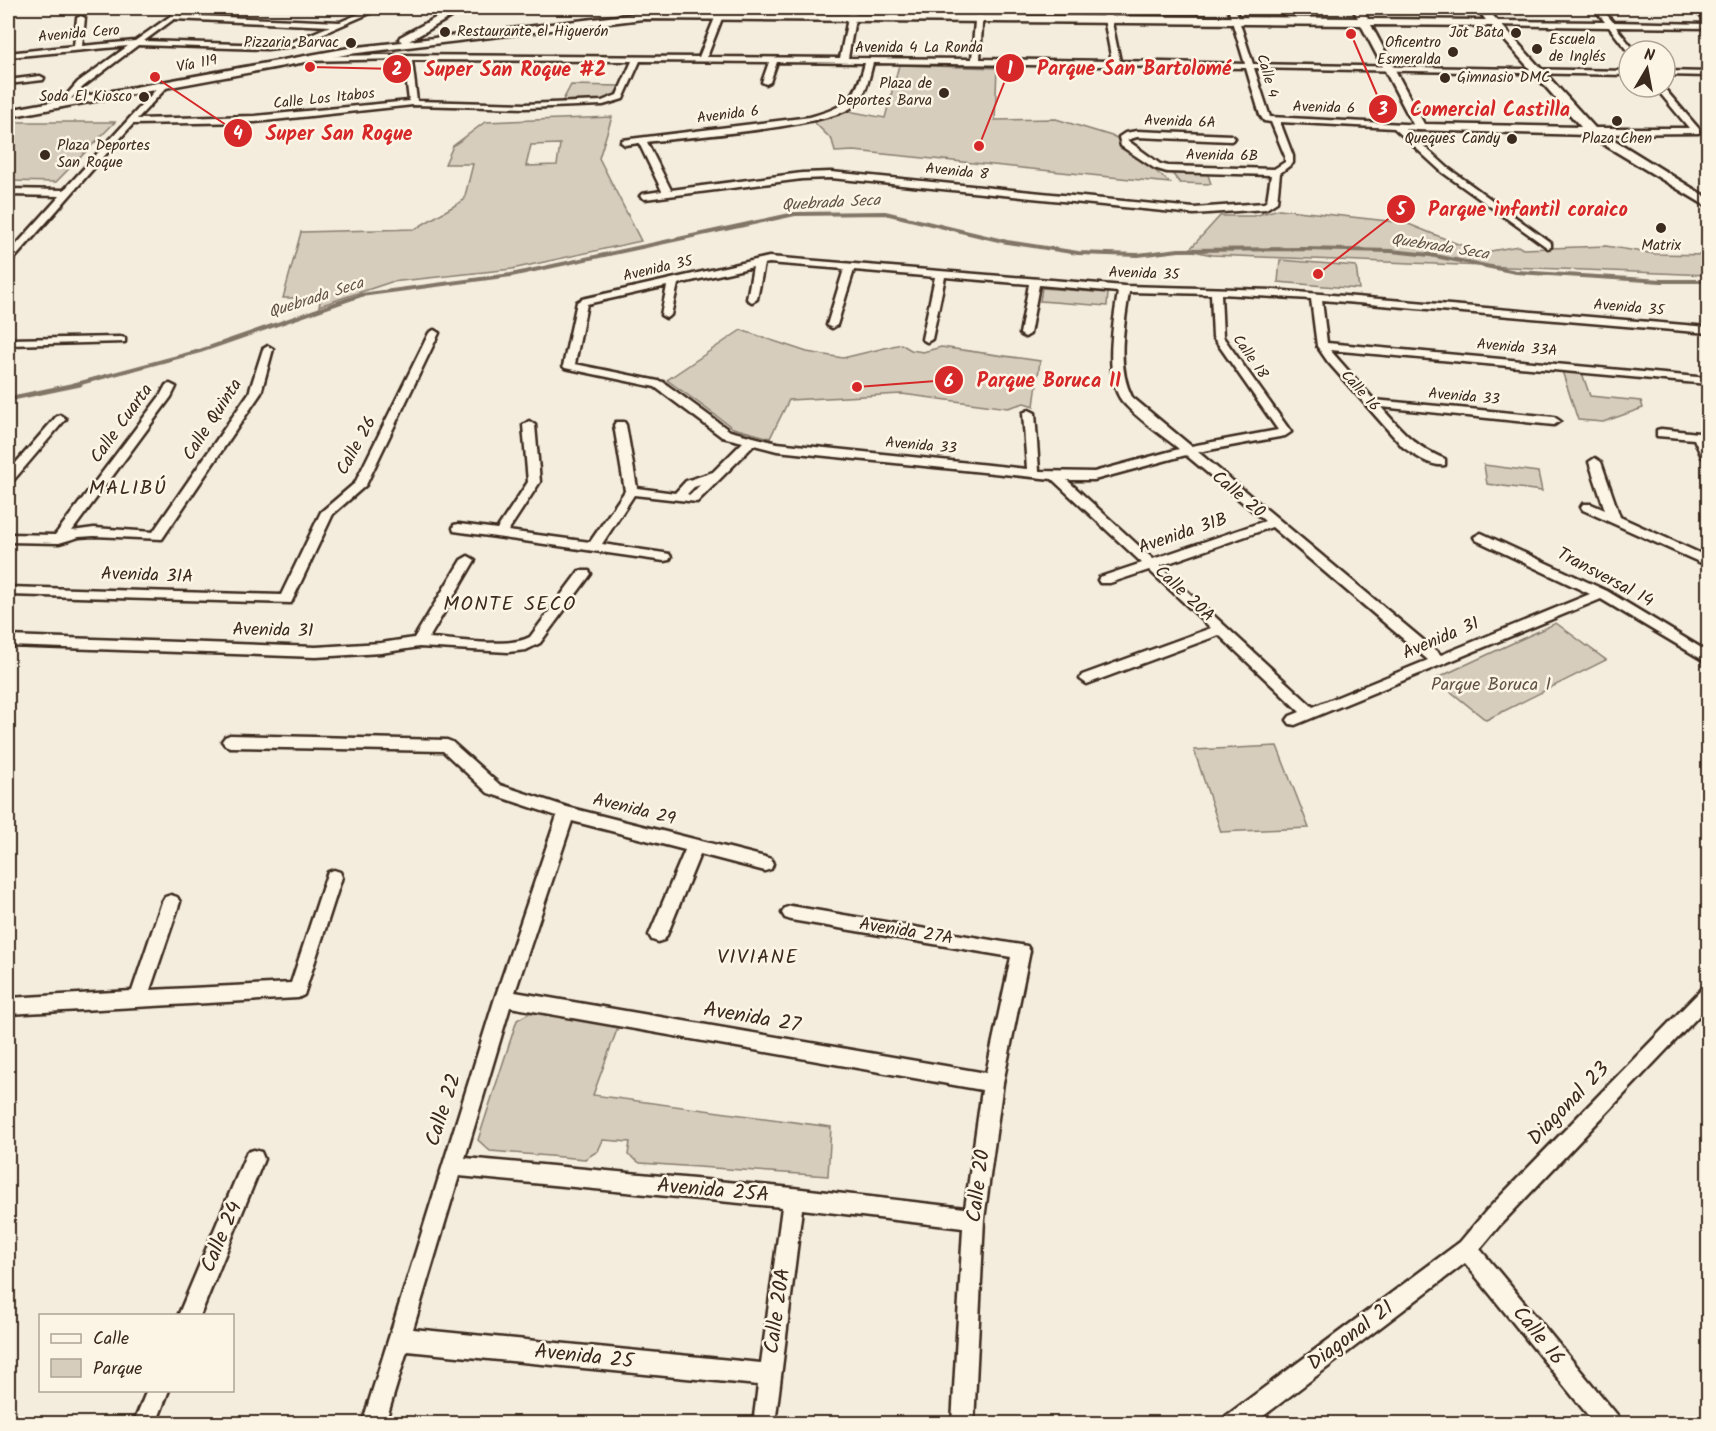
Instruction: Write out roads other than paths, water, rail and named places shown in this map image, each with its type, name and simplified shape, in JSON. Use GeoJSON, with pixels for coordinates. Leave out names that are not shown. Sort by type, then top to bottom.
{"type":"FeatureCollection","features":[{"type":"Feature","properties":{"kind":"main road"},"geometry":{"type":"LineString","coordinates":[[1357,8],[1420,127]]}},
{"type":"Feature","properties":{"kind":"main road"},"geometry":{"type":"LineString","coordinates":[[1481,8],[1591,131],[1708,203]]}},
{"type":"Feature","properties":{"kind":"main road"},"geometry":{"type":"LineString","coordinates":[[419,38],[457,10]]}},
{"type":"Feature","properties":{"kind":"main road","name":"Vía 119"},"geometry":{"type":"LineString","coordinates":[[8,114],[300,60],[351,54],[419,38],[720,11],[1107,13],[1236,20],[1494,23]]}},
{"type":"Feature","properties":{"kind":"main road","name":"Avenida 6"},"geometry":{"type":"LineString","coordinates":[[1420,127],[1591,131]]}},
{"type":"Feature","properties":{"kind":"street"},"geometry":{"type":"LineString","coordinates":[[62,105],[68,95],[81,84],[184,8]]}},
{"type":"Feature","properties":{"kind":"street","name":"Avenida Cero"},"geometry":{"type":"LineString","coordinates":[[8,49],[134,43],[267,47],[294,44],[378,8]]}},
{"type":"Feature","properties":{"kind":"street"},"geometry":{"type":"LineString","coordinates":[[426,8],[457,10]]}},
{"type":"Feature","properties":{"kind":"street","name":"Calle 4"},"geometry":{"type":"LineString","coordinates":[[1232,8],[1264,115],[1275,121],[1289,156],[1289,163],[1276,172],[1272,202],[1266,206]]}},
{"type":"Feature","properties":{"kind":"street"},"geometry":{"type":"LineString","coordinates":[[1598,8],[1622,39]]}},
{"type":"Feature","properties":{"kind":"street"},"geometry":{"type":"LineString","coordinates":[[1695,8],[1708,19]]}},
{"type":"Feature","properties":{"kind":"street"},"geometry":{"type":"LineString","coordinates":[[702,59],[720,11]]}},
{"type":"Feature","properties":{"kind":"street"},"geometry":{"type":"LineString","coordinates":[[843,61],[853,12]]}},
{"type":"Feature","properties":{"kind":"street"},"geometry":{"type":"LineString","coordinates":[[976,61],[979,12]]}},
{"type":"Feature","properties":{"kind":"street"},"geometry":{"type":"LineString","coordinates":[[1107,13],[1116,63]]}},
{"type":"Feature","properties":{"kind":"street"},"geometry":{"type":"LineString","coordinates":[[172,17],[343,24]]}},
{"type":"Feature","properties":{"kind":"street"},"geometry":{"type":"LineString","coordinates":[[78,44],[81,18]]}},
{"type":"Feature","properties":{"kind":"street"},"geometry":{"type":"LineString","coordinates":[[1494,23],[1708,26]]}},
{"type":"Feature","properties":{"kind":"street","name":"Avenida Cero"},"geometry":{"type":"LineString","coordinates":[[8,55],[78,44]]}},
{"type":"Feature","properties":{"kind":"street","name":"Avenida 4 La Ronda"},"geometry":{"type":"LineString","coordinates":[[351,54],[408,58],[976,61],[1617,73]]}},
{"type":"Feature","properties":{"kind":"street"},"geometry":{"type":"LineString","coordinates":[[408,58],[412,103]]}},
{"type":"Feature","properties":{"kind":"street","name":"Calle Los Itabos"},"geometry":{"type":"LineString","coordinates":[[130,122],[255,119],[412,103],[525,106],[614,101],[620,97],[637,59]]}},
{"type":"Feature","properties":{"kind":"street"},"geometry":{"type":"LineString","coordinates":[[766,82],[774,60]]}},
{"type":"Feature","properties":{"kind":"street","name":"Avenida 6"},"geometry":{"type":"LineString","coordinates":[[625,142],[791,122],[833,113],[857,100],[862,91],[869,62]]}},
{"type":"Feature","properties":{"kind":"street"},"geometry":{"type":"LineString","coordinates":[[1677,73],[1708,74]]}},
{"type":"Feature","properties":{"kind":"street"},"geometry":{"type":"LineString","coordinates":[[8,82],[40,78]]}},
{"type":"Feature","properties":{"kind":"street"},"geometry":{"type":"LineString","coordinates":[[8,259],[164,86]]}},
{"type":"Feature","properties":{"kind":"street","name":"Avenida 6"},"geometry":{"type":"LineString","coordinates":[[1591,131],[1696,131],[1669,99]]}},
{"type":"Feature","properties":{"kind":"street","name":"Avenida 6"},"geometry":{"type":"LineString","coordinates":[[1275,121],[1420,127]]}},
{"type":"Feature","properties":{"kind":"street"},"geometry":{"type":"LineString","coordinates":[[1397,126],[1445,170],[1548,245]]}},
{"type":"Feature","properties":{"kind":"street","name":"Avenida 6A"},"geometry":{"type":"LineString","coordinates":[[1167,169],[1157,166],[1124,144],[1122,140],[1128,135],[1231,138]]}},
{"type":"Feature","properties":{"kind":"street"},"geometry":{"type":"LineString","coordinates":[[642,140],[667,192]]}},
{"type":"Feature","properties":{"kind":"street","name":"Avenida 6B"},"geometry":{"type":"LineString","coordinates":[[1167,169],[1276,172]]}},
{"type":"Feature","properties":{"kind":"street","name":"Avenida 8"},"geometry":{"type":"LineString","coordinates":[[645,196],[802,176],[831,175],[1194,211],[1266,206]]}},
{"type":"Feature","properties":{"kind":"street"},"geometry":{"type":"LineString","coordinates":[[8,192],[67,193]]}},
{"type":"Feature","properties":{"kind":"street","name":"Avenida 35"},"geometry":{"type":"LineString","coordinates":[[569,366],[582,302],[759,262],[777,260],[1124,289],[1216,291],[1316,297],[1708,330]]}},
{"type":"Feature","properties":{"kind":"street"},"geometry":{"type":"LineString","coordinates":[[752,299],[759,262]]}},
{"type":"Feature","properties":{"kind":"street"},"geometry":{"type":"LineString","coordinates":[[832,325],[850,265]]}},
{"type":"Feature","properties":{"kind":"street"},"geometry":{"type":"LineString","coordinates":[[927,339],[941,273]]}},
{"type":"Feature","properties":{"kind":"street"},"geometry":{"type":"LineString","coordinates":[[666,315],[673,281]]}},
{"type":"Feature","properties":{"kind":"street"},"geometry":{"type":"LineString","coordinates":[[1025,334],[1035,281]]}},
{"type":"Feature","properties":{"kind":"street","name":"Calle 20"},"geometry":{"type":"LineString","coordinates":[[1124,289],[1117,338],[1123,394],[1131,404],[1439,661]]}},
{"type":"Feature","properties":{"kind":"street","name":"Calle 18"},"geometry":{"type":"LineString","coordinates":[[1216,291],[1218,337],[1285,432]]}},
{"type":"Feature","properties":{"kind":"street"},"geometry":{"type":"LineString","coordinates":[[1316,297],[1322,346]]}},
{"type":"Feature","properties":{"kind":"street","name":"Calle 26"},"geometry":{"type":"LineString","coordinates":[[285,600],[327,512],[360,485],[434,333]]}},
{"type":"Feature","properties":{"kind":"street"},"geometry":{"type":"LineString","coordinates":[[8,342],[121,340]]}},
{"type":"Feature","properties":{"kind":"street","name":"Avenida 33A"},"geometry":{"type":"LineString","coordinates":[[1322,346],[1708,381]]}},
{"type":"Feature","properties":{"kind":"street","name":"Calle 16"},"geometry":{"type":"LineString","coordinates":[[1322,346],[1407,444],[1421,454],[1441,462]]}},
{"type":"Feature","properties":{"kind":"street","name":"Calle Quinta"},"geometry":{"type":"LineString","coordinates":[[59,539],[78,533],[94,532],[157,536],[255,393],[268,349]]}},
{"type":"Feature","properties":{"kind":"street","name":"Avenida 33"},"geometry":{"type":"LineString","coordinates":[[569,366],[659,384],[726,434],[752,440],[796,449],[1056,476],[1094,476],[1185,451],[1285,432]]}},
{"type":"Feature","properties":{"kind":"street","name":"Calle Cuarta"},"geometry":{"type":"LineString","coordinates":[[59,539],[165,397],[170,387]]}},
{"type":"Feature","properties":{"kind":"street","name":"Avenida 33"},"geometry":{"type":"LineString","coordinates":[[1371,403],[1554,421]]}},
{"type":"Feature","properties":{"kind":"street"},"geometry":{"type":"LineString","coordinates":[[1029,413],[1033,473]]}},
{"type":"Feature","properties":{"kind":"street"},"geometry":{"type":"LineString","coordinates":[[8,479],[60,419]]}},
{"type":"Feature","properties":{"kind":"street"},"geometry":{"type":"LineString","coordinates":[[500,534],[534,482],[529,424]]}},
{"type":"Feature","properties":{"kind":"street"},"geometry":{"type":"LineString","coordinates":[[593,547],[631,491],[620,425]]}},
{"type":"Feature","properties":{"kind":"street"},"geometry":{"type":"LineString","coordinates":[[1661,433],[1704,436],[1708,457]]}},
{"type":"Feature","properties":{"kind":"street"},"geometry":{"type":"LineString","coordinates":[[631,491],[693,499],[752,440]]}},
{"type":"Feature","properties":{"kind":"street"},"geometry":{"type":"LineString","coordinates":[[1595,462],[1614,519]]}},
{"type":"Feature","properties":{"kind":"street","name":"Calle 20A"},"geometry":{"type":"LineString","coordinates":[[1056,476],[1311,713]]}},
{"type":"Feature","properties":{"kind":"street"},"geometry":{"type":"LineString","coordinates":[[1587,507],[1708,562]]}},
{"type":"Feature","properties":{"kind":"street","name":"Avenida 31B"},"geometry":{"type":"LineString","coordinates":[[1105,580],[1272,523]]}},
{"type":"Feature","properties":{"kind":"street"},"geometry":{"type":"LineString","coordinates":[[459,528],[664,557]]}},
{"type":"Feature","properties":{"kind":"street","name":"Transversal 14"},"geometry":{"type":"LineString","coordinates":[[1481,537],[1602,594],[1708,658]]}},
{"type":"Feature","properties":{"kind":"street"},"geometry":{"type":"LineString","coordinates":[[8,538],[59,539]]}},
{"type":"Feature","properties":{"kind":"street"},"geometry":{"type":"LineString","coordinates":[[419,642],[468,560]]}},
{"type":"Feature","properties":{"kind":"street","name":"Avenida 31"},"geometry":{"type":"LineString","coordinates":[[8,641],[94,642],[304,652],[381,648],[419,642],[508,647],[526,645],[536,640],[584,574]]}},
{"type":"Feature","properties":{"kind":"street","name":"Avenida 31A"},"geometry":{"type":"LineString","coordinates":[[8,591],[285,600]]}},
{"type":"Feature","properties":{"kind":"street","name":"Avenida 31"},"geometry":{"type":"LineString","coordinates":[[1295,720],[1602,594]]}},
{"type":"Feature","properties":{"kind":"street"},"geometry":{"type":"LineString","coordinates":[[1087,679],[1221,629]]}},
{"type":"Feature","properties":{"kind":"street","name":"Avenida 29"},"geometry":{"type":"LineString","coordinates":[[230,741],[447,746],[494,789],[566,813],[765,864]]}},
{"type":"Feature","properties":{"kind":"street","name":"Calle 22"},"geometry":{"type":"LineString","coordinates":[[373,1424],[504,998],[566,813]]}},
{"type":"Feature","properties":{"kind":"street"},"geometry":{"type":"LineString","coordinates":[[658,935],[695,846]]}},
{"type":"Feature","properties":{"kind":"street"},"geometry":{"type":"LineString","coordinates":[[8,1006],[298,990],[334,877]]}},
{"type":"Feature","properties":{"kind":"street"},"geometry":{"type":"LineString","coordinates":[[138,999],[171,902]]}},
{"type":"Feature","properties":{"kind":"street","name":"Avenida 27A"},"geometry":{"type":"LineString","coordinates":[[791,913],[1021,951]]}},
{"type":"Feature","properties":{"kind":"street","name":"Calle 20"},"geometry":{"type":"LineString","coordinates":[[963,1424],[974,1219],[993,1083],[1021,951]]}},
{"type":"Feature","properties":{"kind":"street","name":"Diagonal 23"},"geometry":{"type":"LineString","coordinates":[[1467,1249],[1493,1218],[1708,994]]}},
{"type":"Feature","properties":{"kind":"street","name":"Avenida 27"},"geometry":{"type":"LineString","coordinates":[[504,998],[993,1083]]}},
{"type":"Feature","properties":{"kind":"street","name":"Calle 24"},"geometry":{"type":"LineString","coordinates":[[190,1314],[255,1159]]}},
{"type":"Feature","properties":{"kind":"street","name":"Avenida 25A"},"geometry":{"type":"LineString","coordinates":[[451,1166],[793,1198],[974,1219]]}},
{"type":"Feature","properties":{"kind":"street","name":"Calle 20A"},"geometry":{"type":"LineString","coordinates":[[764,1424],[793,1198]]}},
{"type":"Feature","properties":{"kind":"street","name":"Calle 16"},"geometry":{"type":"LineString","coordinates":[[1467,1249],[1610,1424]]}},
{"type":"Feature","properties":{"kind":"street","name":"Diagonal 21"},"geometry":{"type":"LineString","coordinates":[[1234,1424],[1467,1249]]}},
{"type":"Feature","properties":{"kind":"street","name":"Avenida 25"},"geometry":{"type":"LineString","coordinates":[[399,1339],[770,1375]]}},
{"type":"Feature","properties":{"kind":"street"},"geometry":{"type":"LineString","coordinates":[[144,1424],[157,1392]]}},
{"type":"Feature","properties":{"kind":"waterway","name":"Quebrada Seca"},"geometry":{"type":"LineString","coordinates":[[73,385],[200,351],[361,295],[511,275],[795,214],[885,213],[1007,242],[1078,253],[1138,255],[1179,250],[1304,249],[1391,251],[1430,255],[1516,272],[1662,281],[1708,281]]}},
{"type":"Feature","properties":{"kind":"waterway","name":"Quebrada Seca"},"geometry":{"type":"LineString","coordinates":[[8,399],[80,384]]}},
{"type":"Feature","properties":{"kind":"place","name":"Restaurante el Higuerón"},"geometry":{"type":"Point","coordinates":[445,32]}},
{"type":"Feature","properties":{"kind":"place","name":"Jot Bata"},"geometry":{"type":"Point","coordinates":[1516,33]}},
{"type":"Feature","properties":{"kind":"place","name":"Comercial Castilla"},"geometry":{"type":"Point","coordinates":[1351,34]}},
{"type":"Feature","properties":{"kind":"place","name":"Pizzaria Barvac"},"geometry":{"type":"Point","coordinates":[351,43]}},
{"type":"Feature","properties":{"kind":"place","name":"Escuela de Inglés"},"geometry":{"type":"Point","coordinates":[1537,49]}},
{"type":"Feature","properties":{"kind":"place","name":"Oficentro Esmeralda"},"geometry":{"type":"Point","coordinates":[1453,52]}},
{"type":"Feature","properties":{"kind":"place","name":"Super San Roque #2"},"geometry":{"type":"Point","coordinates":[310,67]}},
{"type":"Feature","properties":{"kind":"place","name":"Super San Roque"},"geometry":{"type":"Point","coordinates":[155,77]}},
{"type":"Feature","properties":{"kind":"place","name":"Gimnasio DMC"},"geometry":{"type":"Point","coordinates":[1445,78]}},
{"type":"Feature","properties":{"kind":"place","name":"Plaza de Deportes Barva"},"geometry":{"type":"Point","coordinates":[944,93]}},
{"type":"Feature","properties":{"kind":"place","name":"Soda El Kiosco"},"geometry":{"type":"Point","coordinates":[144,97]}},
{"type":"Feature","properties":{"kind":"place","name":"Plaza Chen"},"geometry":{"type":"Point","coordinates":[1617,121]}},
{"type":"Feature","properties":{"kind":"place","name":"Queques Candy"},"geometry":{"type":"Point","coordinates":[1512,139]}},
{"type":"Feature","properties":{"kind":"place","name":"Parque San Bartolomé"},"geometry":{"type":"Point","coordinates":[979,146]}},
{"type":"Feature","properties":{"kind":"place","name":"Plaza Deportes San Roque"},"geometry":{"type":"Point","coordinates":[45,155]}},
{"type":"Feature","properties":{"kind":"place","name":"Matrix"},"geometry":{"type":"Point","coordinates":[1661,228]}},
{"type":"Feature","properties":{"kind":"place","name":"Parque infantil coraico"},"geometry":{"type":"Point","coordinates":[1318,274]}},
{"type":"Feature","properties":{"kind":"place","name":"Parque Boruca II"},"geometry":{"type":"Point","coordinates":[857,387]}},
{"type":"Feature","properties":{"kind":"district","name":"MALIBÚ"},"geometry":{"type":"Point","coordinates":[128,489]}},
{"type":"Feature","properties":{"kind":"district","name":"MONTE SECO"},"geometry":{"type":"Point","coordinates":[510,605]}},
{"type":"Feature","properties":{"kind":"district","name":"VIVIANE"},"geometry":{"type":"Point","coordinates":[758,958]}},
{"type":"Feature","properties":{"kind":"park label","name":"Parque Boruca I"},"geometry":{"type":"Point","coordinates":[1491,685]}}]}
